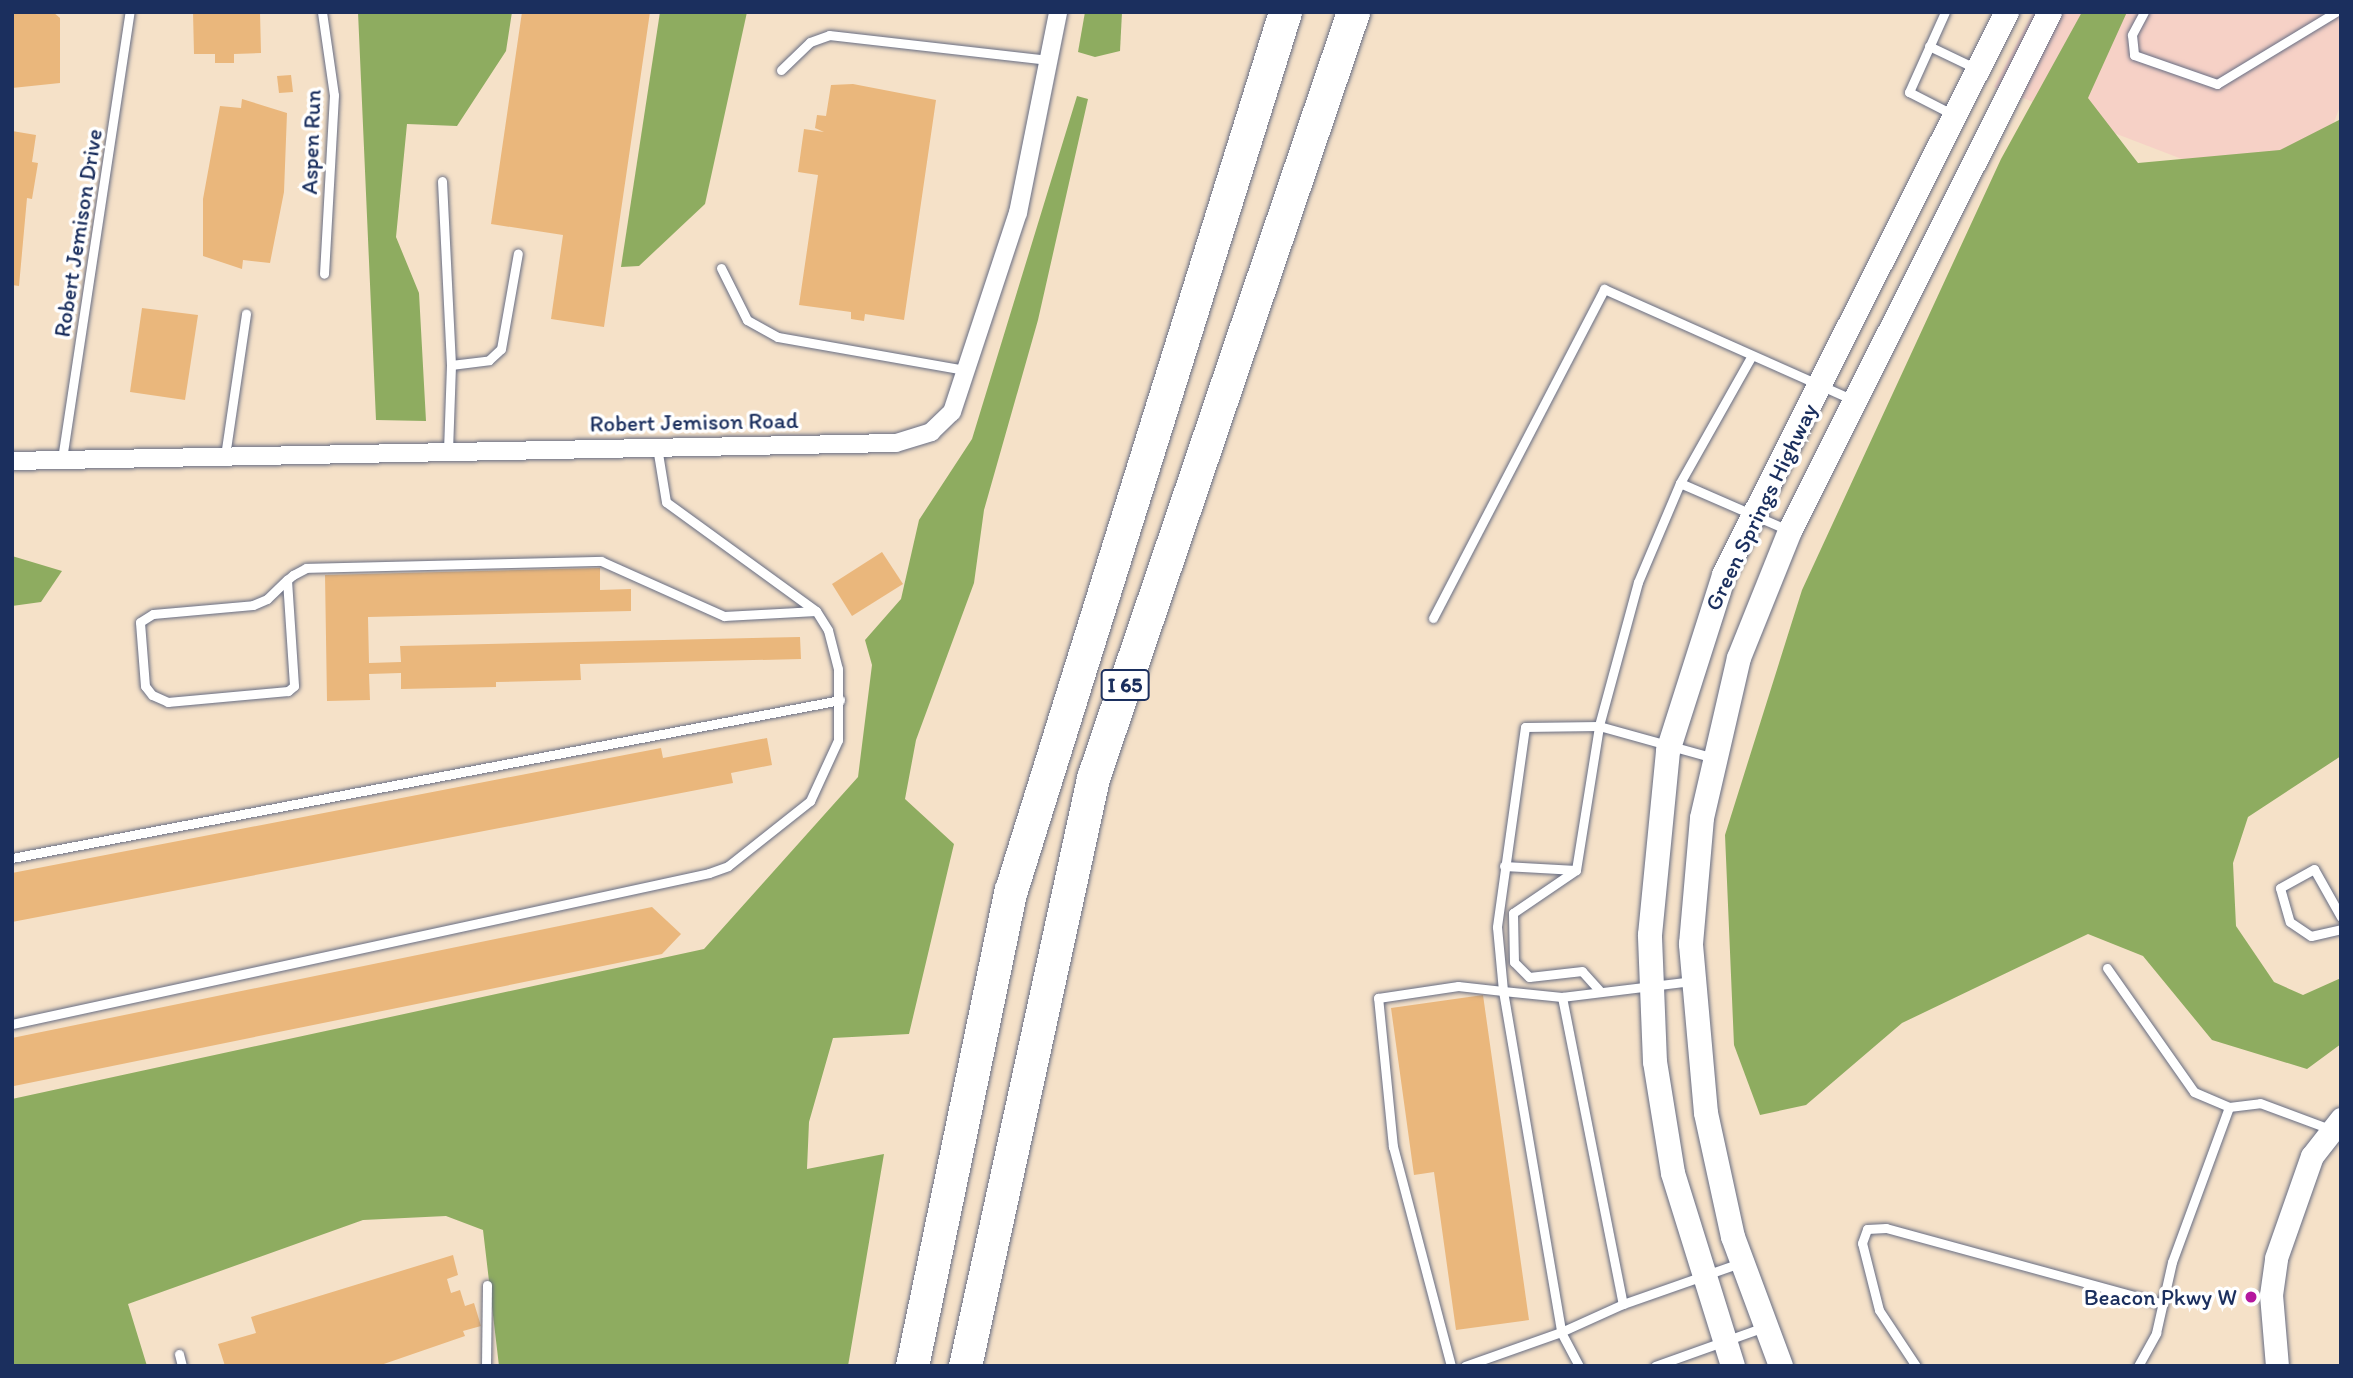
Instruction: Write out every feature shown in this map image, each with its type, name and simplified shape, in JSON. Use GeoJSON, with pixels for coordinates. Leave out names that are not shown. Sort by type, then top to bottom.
{"type":"FeatureCollection","features":[{"type":"Feature","properties":{"kind":"highway","name":"I 65"},"geometry":{"type":"LineString","coordinates":[[912,1366],[1011,890],[1285,12]]}},
{"type":"Feature","properties":{"kind":"highway","name":"I 65"},"geometry":{"type":"LineString","coordinates":[[965,1366],[1093,778],[1351,17]]}},
{"type":"Feature","properties":{"kind":"main road","name":"Green Springs Highway"},"geometry":{"type":"LineString","coordinates":[[1733,1366],[1673,1173],[1655,1062],[1650,935],[1670,745],[1695,653],[1755,515],[2007,12]]}},
{"type":"Feature","properties":{"kind":"main road","name":"Green Springs Highway"},"geometry":{"type":"LineString","coordinates":[[1780,1366],[1741,1262],[1706,1113],[1693,981],[1697,861],[1716,758],[1739,658],[1790,531],[2046,13]]}},
{"type":"Feature","properties":{"kind":"street","name":"Robert Jemison Road"},"geometry":{"type":"LineString","coordinates":[[12,461],[896,443],[931,432],[952,412],[1018,213],[1058,12]]}},
{"type":"Feature","properties":{"kind":"street"},"geometry":{"type":"LineString","coordinates":[[2277,1366],[2271,1295],[2276,1258],[2312,1156],[2336,1125]]}},
{"type":"Feature","properties":{"kind":"lane","name":"Robert Jemison Drive"},"geometry":{"type":"LineString","coordinates":[[62,459],[130,12]]}},
{"type":"Feature","properties":{"kind":"lane","name":"Aspen Run"},"geometry":{"type":"LineString","coordinates":[[322,12],[334,95],[324,274]]}},
{"type":"Feature","properties":{"kind":"lane"},"geometry":{"type":"LineString","coordinates":[[1945,12],[1909,92],[1955,116]]}},
{"type":"Feature","properties":{"kind":"lane"},"geometry":{"type":"LineString","coordinates":[[2144,12],[2132,35],[2134,55],[2217,84],[2336,12]]}},
{"type":"Feature","properties":{"kind":"lane"},"geometry":{"type":"LineString","coordinates":[[781,70],[810,42],[829,35],[1049,60]]}},
{"type":"Feature","properties":{"kind":"lane"},"geometry":{"type":"LineString","coordinates":[[1929,46],[1979,69]]}},
{"type":"Feature","properties":{"kind":"lane"},"geometry":{"type":"LineString","coordinates":[[442,181],[451,365],[448,452]]}},
{"type":"Feature","properties":{"kind":"lane"},"geometry":{"type":"LineString","coordinates":[[451,365],[489,360],[501,349],[518,253]]}},
{"type":"Feature","properties":{"kind":"lane"},"geometry":{"type":"LineString","coordinates":[[721,268],[747,320],[778,337],[966,370]]}},
{"type":"Feature","properties":{"kind":"lane"},"geometry":{"type":"LineString","coordinates":[[1433,618],[1604,289],[1818,388],[1853,400]]}},
{"type":"Feature","properties":{"kind":"lane"},"geometry":{"type":"LineString","coordinates":[[225,456],[246,314]]}},
{"type":"Feature","properties":{"kind":"lane"},"geometry":{"type":"LineString","coordinates":[[1599,990],[1582,971],[1529,977],[1514,962],[1513,913],[1576,870],[1599,726],[1638,582],[1680,483],[1751,357]]}},
{"type":"Feature","properties":{"kind":"lane"},"geometry":{"type":"LineString","coordinates":[[12,1024],[728,866],[810,801],[838,740],[840,699],[838,668],[816,611],[666,502],[657,447]]}},
{"type":"Feature","properties":{"kind":"lane"},"geometry":{"type":"LineString","coordinates":[[1680,483],[1790,531]]}},
{"type":"Feature","properties":{"kind":"lane"},"geometry":{"type":"LineString","coordinates":[[287,580],[295,686],[288,691],[168,702],[152,695],[145,686],[140,622],[153,614],[253,605],[287,580],[306,568],[592,561],[617,566],[724,616],[816,611]]}},
{"type":"Feature","properties":{"kind":"lane"},"geometry":{"type":"LineString","coordinates":[[12,858],[840,699]]}},
{"type":"Feature","properties":{"kind":"lane"},"geometry":{"type":"LineString","coordinates":[[1579,1366],[1561,1332],[1503,991],[1497,927],[1525,727],[1599,726],[1716,758]]}},
{"type":"Feature","properties":{"kind":"lane"},"geometry":{"type":"LineString","coordinates":[[1504,866],[1576,870]]}},
{"type":"Feature","properties":{"kind":"lane"},"geometry":{"type":"LineString","coordinates":[[2341,917],[2314,869],[2280,888],[2290,922],[2311,936],[2341,929]]}},
{"type":"Feature","properties":{"kind":"lane"},"geometry":{"type":"LineString","coordinates":[[2107,968],[2194,1092],[2229,1107],[2260,1103],[2336,1125]]}},
{"type":"Feature","properties":{"kind":"lane"},"geometry":{"type":"LineString","coordinates":[[1451,1366],[1393,1147],[1378,998],[1458,986],[1562,997],[1652,983],[1693,981]]}},
{"type":"Feature","properties":{"kind":"lane"},"geometry":{"type":"LineString","coordinates":[[1562,997],[1623,1304]]}},
{"type":"Feature","properties":{"kind":"lane"},"geometry":{"type":"LineString","coordinates":[[2138,1366],[2163,1304],[2229,1107]]}},
{"type":"Feature","properties":{"kind":"lane"},"geometry":{"type":"LineString","coordinates":[[1916,1366],[1879,1310],[1862,1243],[1867,1230],[1886,1228],[2163,1304]]}},
{"type":"Feature","properties":{"kind":"lane"},"geometry":{"type":"LineString","coordinates":[[1465,1366],[1561,1332],[1623,1304],[1741,1262]]}},
{"type":"Feature","properties":{"kind":"lane"},"geometry":{"type":"LineString","coordinates":[[486,1366],[487,1285]]}},
{"type":"Feature","properties":{"kind":"lane"},"geometry":{"type":"LineString","coordinates":[[1655,1366],[1766,1326]]}},
{"type":"Feature","properties":{"kind":"lane"},"geometry":{"type":"LineString","coordinates":[[178,1354],[182,1366]]}},
{"type":"Feature","properties":{"kind":"shaded area"},"geometry":{"type":"Polygon","coordinates":[[[2033,12],[2341,12],[2341,104],[2302,205],[1994,87],[2033,12]]]}},
{"type":"Feature","properties":{"kind":"green space"},"geometry":{"type":"Polygon","coordinates":[[[358,12],[512,12],[506,51],[457,126],[407,124],[396,237],[419,293],[426,421],[376,420],[358,12]]]}},
{"type":"Feature","properties":{"kind":"green space"},"geometry":{"type":"Polygon","coordinates":[[[660,12],[747,12],[705,204],[639,266],[621,267],[660,12]]]}},
{"type":"Feature","properties":{"kind":"green space"},"geometry":{"type":"Polygon","coordinates":[[[1085,12],[1122,12],[1120,51],[1095,57],[1078,52],[1085,12]]]}},
{"type":"Feature","properties":{"kind":"green space"},"geometry":{"type":"Polygon","coordinates":[[[2082,12],[2127,12],[2088,98],[2138,163],[2280,150],[2341,119],[2341,756],[2248,817],[2233,863],[2236,926],[2274,982],[2303,995],[2341,978],[2341,1044],[2307,1069],[2212,1040],[2143,956],[2088,934],[1902,1023],[1806,1105],[1760,1115],[1734,1045],[1725,835],[1802,590],[2001,159],[2082,12]]]}},
{"type":"Feature","properties":{"kind":"green space"},"geometry":{"type":"Polygon","coordinates":[[[1077,96],[1088,99],[1038,320],[984,510],[974,583],[916,740],[905,799],[954,844],[909,1034],[833,1038],[809,1122],[807,1169],[884,1154],[848,1366],[499,1366],[483,1230],[446,1216],[363,1220],[128,1304],[147,1366],[12,1366],[12,1099],[704,949],[858,777],[872,665],[865,640],[901,599],[919,520],[972,439],[1077,96]]]}},
{"type":"Feature","properties":{"kind":"green space"},"geometry":{"type":"Polygon","coordinates":[[[12,556],[62,571],[41,602],[12,606],[12,556]]]}},
{"type":"Feature","properties":{"kind":"building"},"geometry":{"type":"Polygon","coordinates":[[[12,12],[53,12],[60,18],[60,83],[12,88],[12,12]]]}},
{"type":"Feature","properties":{"kind":"building"},"geometry":{"type":"Polygon","coordinates":[[[193,12],[260,12],[261,53],[234,54],[234,63],[215,63],[215,54],[194,54],[193,12]]]}},
{"type":"Feature","properties":{"kind":"building"},"geometry":{"type":"Polygon","coordinates":[[[522,12],[650,12],[604,327],[551,319],[563,235],[491,224],[522,12]]]}},
{"type":"Feature","properties":{"kind":"building"},"geometry":{"type":"Polygon","coordinates":[[[291,75],[293,92],[279,93],[277,76],[291,75]]]}},
{"type":"Feature","properties":{"kind":"building"},"geometry":{"type":"Polygon","coordinates":[[[853,84],[936,100],[904,320],[865,314],[864,321],[851,319],[851,312],[799,305],[818,175],[798,172],[804,129],[824,132],[815,128],[817,115],[826,116],[831,85],[853,84]]]}},
{"type":"Feature","properties":{"kind":"building"},"geometry":{"type":"Polygon","coordinates":[[[242,99],[287,113],[284,192],[270,263],[243,260],[242,269],[203,256],[203,199],[220,106],[241,108],[242,99]]]}},
{"type":"Feature","properties":{"kind":"building"},"geometry":{"type":"Polygon","coordinates":[[[12,131],[36,135],[32,162],[38,163],[32,199],[27,198],[19,286],[12,285],[12,131]]]}},
{"type":"Feature","properties":{"kind":"building"},"geometry":{"type":"Polygon","coordinates":[[[142,308],[198,315],[185,400],[130,392],[142,308]]]}},
{"type":"Feature","properties":{"kind":"building"},"geometry":{"type":"Polygon","coordinates":[[[882,552],[903,584],[852,616],[832,584],[882,552]]]}},
{"type":"Feature","properties":{"kind":"building"},"geometry":{"type":"Polygon","coordinates":[[[600,568],[600,590],[631,589],[631,611],[368,617],[369,663],[401,662],[400,646],[800,637],[801,659],[580,664],[581,680],[496,682],[496,687],[401,689],[401,673],[369,674],[370,700],[327,701],[325,575],[600,568]]]}},
{"type":"Feature","properties":{"kind":"building"},"geometry":{"type":"Polygon","coordinates":[[[767,738],[772,765],[731,773],[733,783],[12,922],[12,873],[661,748],[663,758],[767,738]]]}},
{"type":"Feature","properties":{"kind":"building"},"geometry":{"type":"Polygon","coordinates":[[[652,907],[681,934],[662,954],[14,1086],[12,1038],[652,907]]]}},
{"type":"Feature","properties":{"kind":"building"},"geometry":{"type":"Polygon","coordinates":[[[1483,995],[1529,1320],[1456,1330],[1434,1172],[1414,1175],[1391,1008],[1483,995]]]}},
{"type":"Feature","properties":{"kind":"building"},"geometry":{"type":"Polygon","coordinates":[[[453,1255],[458,1275],[447,1279],[451,1293],[460,1290],[465,1306],[474,1303],[481,1326],[463,1331],[465,1336],[378,1366],[225,1366],[218,1344],[256,1333],[251,1317],[453,1255]]]}},
{"type":"Feature","properties":{"kind":"place","name":"Beacon Pkwy W"},"geometry":{"type":"Point","coordinates":[2251,1297]}}]}
